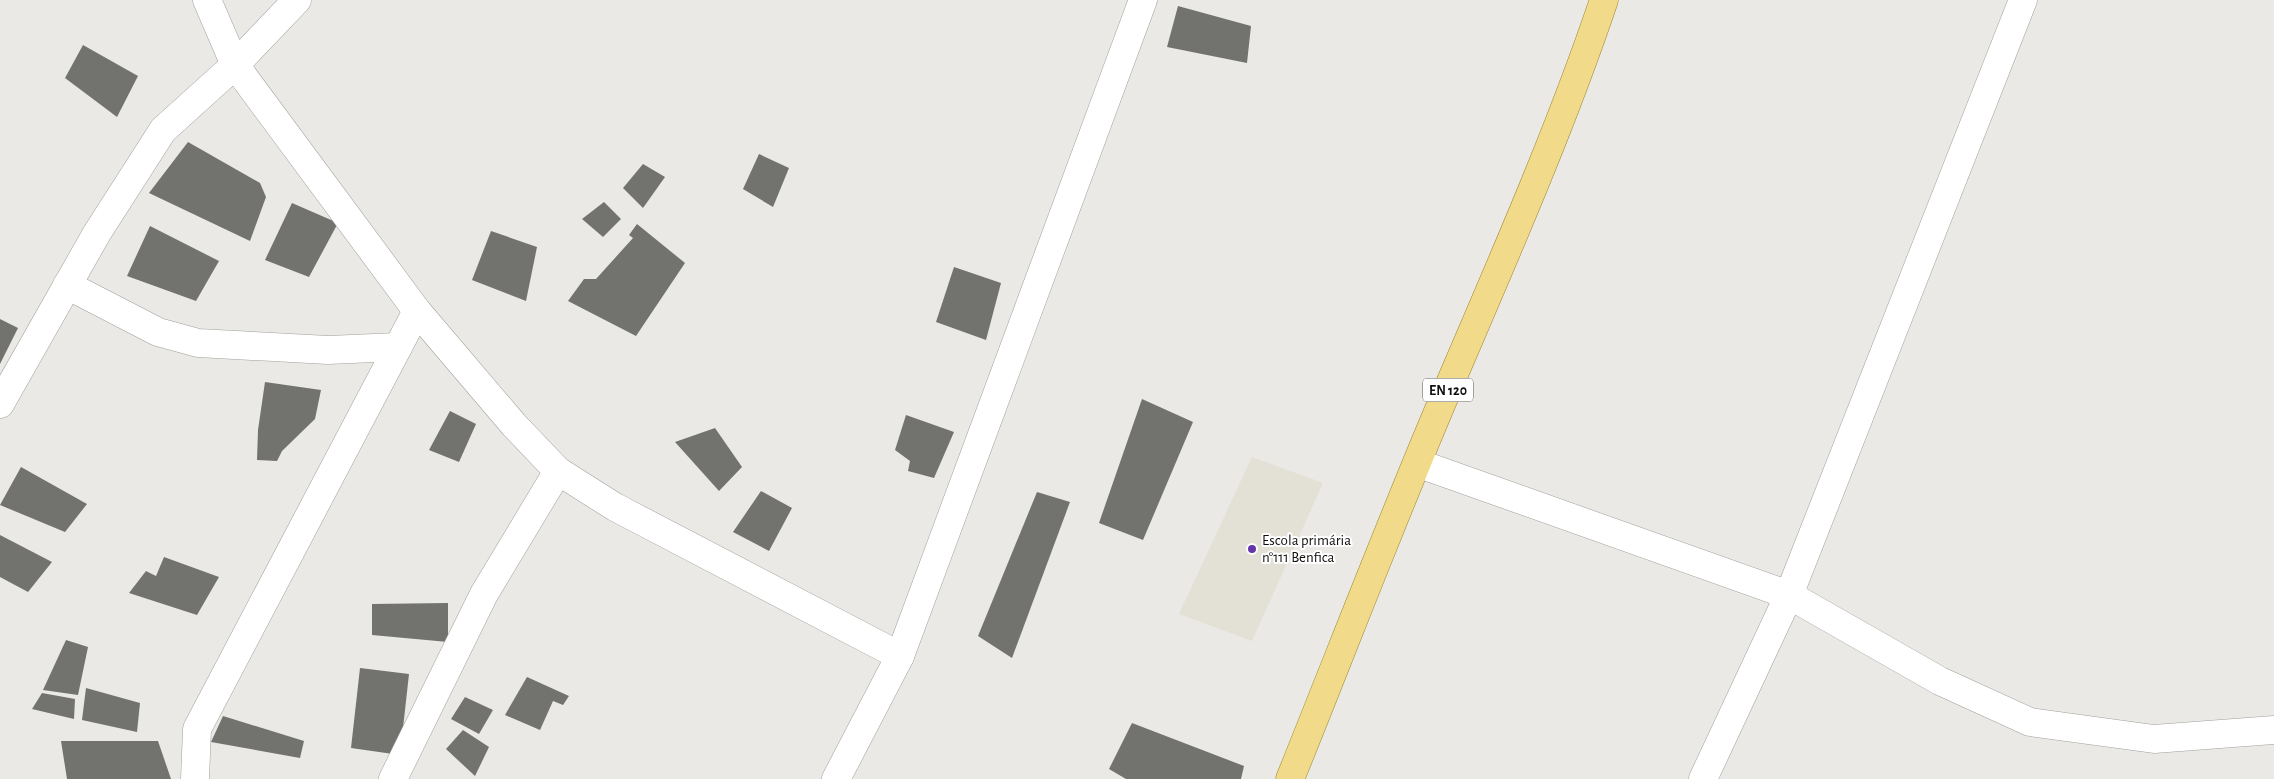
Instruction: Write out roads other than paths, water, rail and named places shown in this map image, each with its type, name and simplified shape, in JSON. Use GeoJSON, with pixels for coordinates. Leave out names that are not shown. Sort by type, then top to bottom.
{"type":"FeatureCollection","features":[{"type":"Feature","properties":{"kind":"main road","name":"EN 120"},"geometry":{"type":"LineString","coordinates":[[1290,779],[1417,463],[1580,72],[1604,0]]}},
{"type":"Feature","properties":{"kind":"street"},"geometry":{"type":"LineString","coordinates":[[207,0],[235,65],[417,311],[514,425],[558,472],[615,507],[900,656]]}},
{"type":"Feature","properties":{"kind":"street"},"geometry":{"type":"LineString","coordinates":[[0,404],[97,233],[163,130],[235,65],[297,0]]}},
{"type":"Feature","properties":{"kind":"street"},"geometry":{"type":"LineString","coordinates":[[836,779],[900,656],[1143,0]]}},
{"type":"Feature","properties":{"kind":"street"},"geometry":{"type":"LineString","coordinates":[[1703,779],[1789,595],[2024,0]]}},
{"type":"Feature","properties":{"kind":"street"},"geometry":{"type":"LineString","coordinates":[[67,285],[158,332],[198,343],[328,350],[398,347]]}},
{"type":"Feature","properties":{"kind":"street"},"geometry":{"type":"LineString","coordinates":[[194,779],[197,729],[417,311]]}},
{"type":"Feature","properties":{"kind":"street"},"geometry":{"type":"LineString","coordinates":[[1417,463],[1789,595],[1940,681],[2030,722],[2154,739],[2274,730]]}},
{"type":"Feature","properties":{"kind":"street"},"geometry":{"type":"LineString","coordinates":[[392,779],[484,594],[558,472]]}},
{"type":"Feature","properties":{"kind":"place","name":"Escola primária n°111 Benfica"},"geometry":{"type":"Point","coordinates":[1252,549]}}]}
